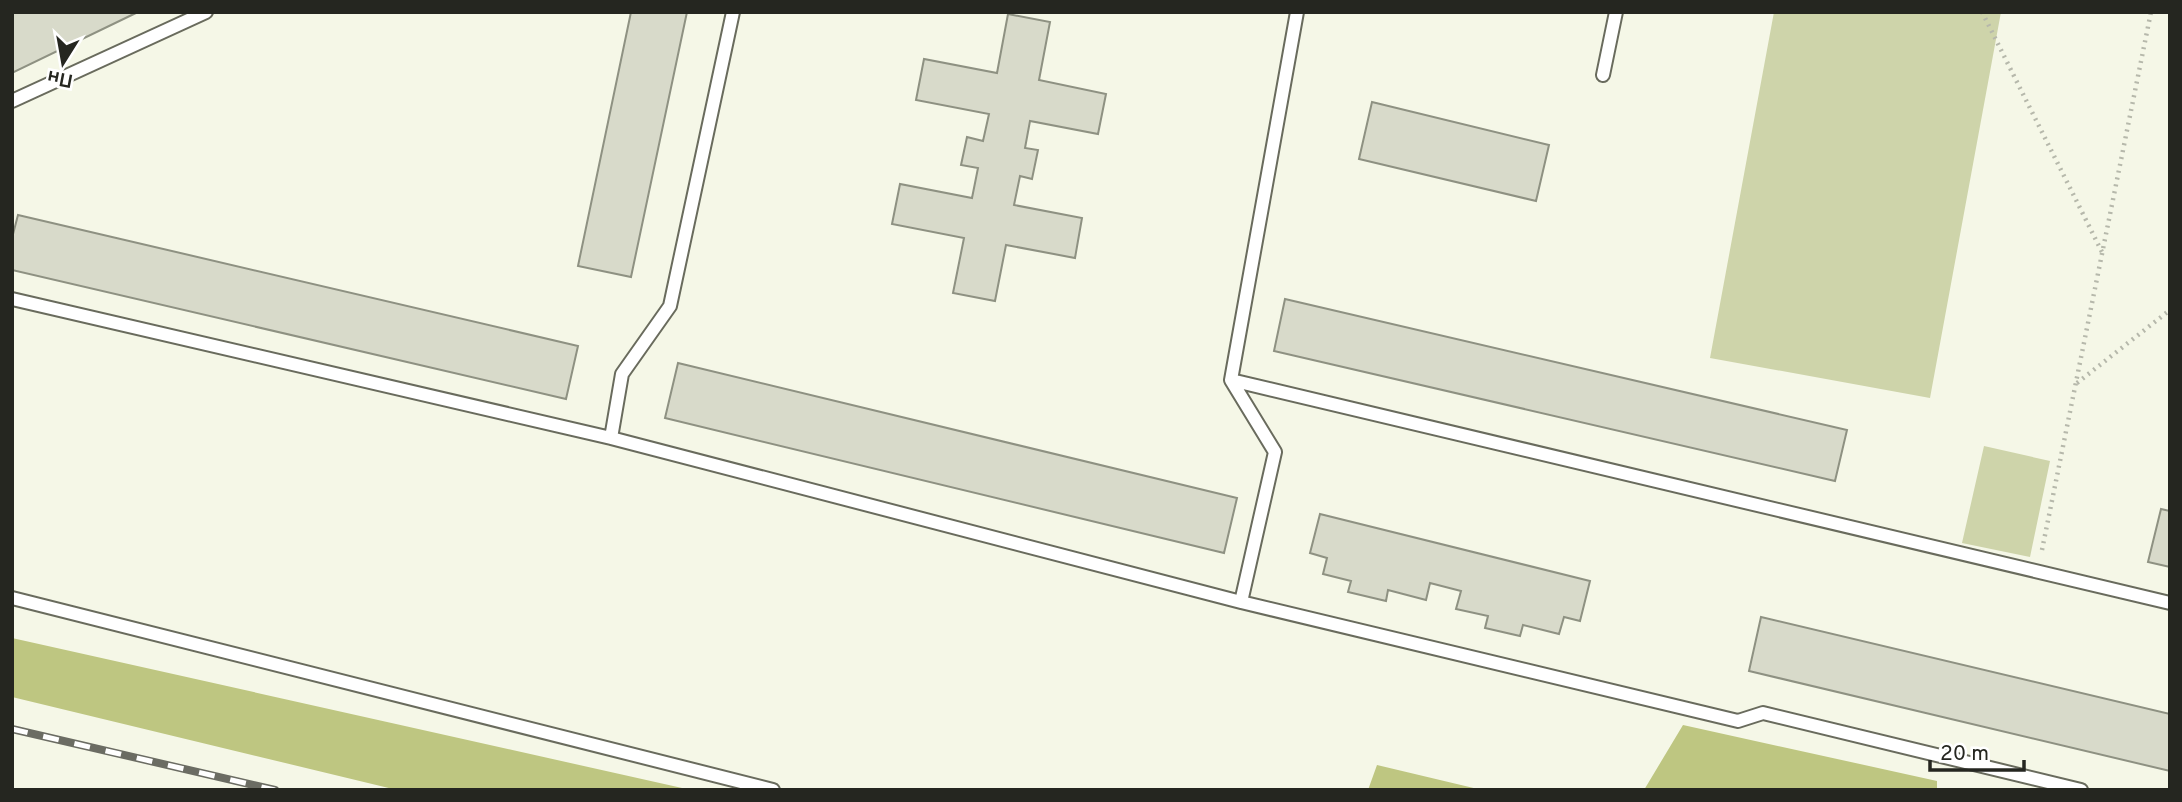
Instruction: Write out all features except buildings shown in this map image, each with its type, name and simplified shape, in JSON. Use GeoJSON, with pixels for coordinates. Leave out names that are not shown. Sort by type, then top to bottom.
{"type":"FeatureCollection","features":[{"type":"Feature","properties":{"kind":"lane"},"geometry":{"type":"LineString","coordinates":[[12,101],[206,12]]}},
{"type":"Feature","properties":{"kind":"lane"},"geometry":{"type":"LineString","coordinates":[[611,438],[622,373],[670,306],[733,12]]}},
{"type":"Feature","properties":{"kind":"lane"},"geometry":{"type":"LineString","coordinates":[[1241,602],[1275,452],[1231,380],[1297,12]]}},
{"type":"Feature","properties":{"kind":"lane"},"geometry":{"type":"LineString","coordinates":[[1603,75],[1616,12]]}},
{"type":"Feature","properties":{"kind":"lane"},"geometry":{"type":"LineString","coordinates":[[12,299],[611,438],[1241,602],[1738,721],[1763,713],[2081,790]]}},
{"type":"Feature","properties":{"kind":"lane"},"geometry":{"type":"LineString","coordinates":[[1231,380],[2170,603]]}},
{"type":"Feature","properties":{"kind":"lane"},"geometry":{"type":"LineString","coordinates":[[12,598],[773,790]]}},
{"type":"Feature","properties":{"kind":"path"},"geometry":{"type":"LineString","coordinates":[[1982,12],[2102,252]]}},
{"type":"Feature","properties":{"kind":"path"},"geometry":{"type":"LineString","coordinates":[[2037,572],[2151,12]]}},
{"type":"Feature","properties":{"kind":"path"},"geometry":{"type":"LineString","coordinates":[[2076,383],[2170,310]]}},
{"type":"Feature","properties":{"kind":"green space"},"geometry":{"type":"Polygon","coordinates":[[[1774,12],[2001,12],[1930,398],[1710,358],[1774,12]]]}},
{"type":"Feature","properties":{"kind":"green space"},"geometry":{"type":"Polygon","coordinates":[[[1984,446],[2050,461],[2030,557],[1962,543],[1984,446]]]}},
{"type":"Feature","properties":{"kind":"green space"},"geometry":{"type":"Polygon","coordinates":[[[12,638],[691,790],[397,790],[12,697],[12,638]]]}},
{"type":"Feature","properties":{"kind":"green space"},"geometry":{"type":"Polygon","coordinates":[[[1683,725],[1937,781],[1937,790],[1644,790],[1683,725]]]}},
{"type":"Feature","properties":{"kind":"green space"},"geometry":{"type":"Polygon","coordinates":[[[1377,765],[1482,790],[1368,790],[1377,765]]]}},
{"type":"Feature","properties":{"kind":"railway"},"geometry":{"type":"LineString","coordinates":[[12,729],[275,790]]}}]}
